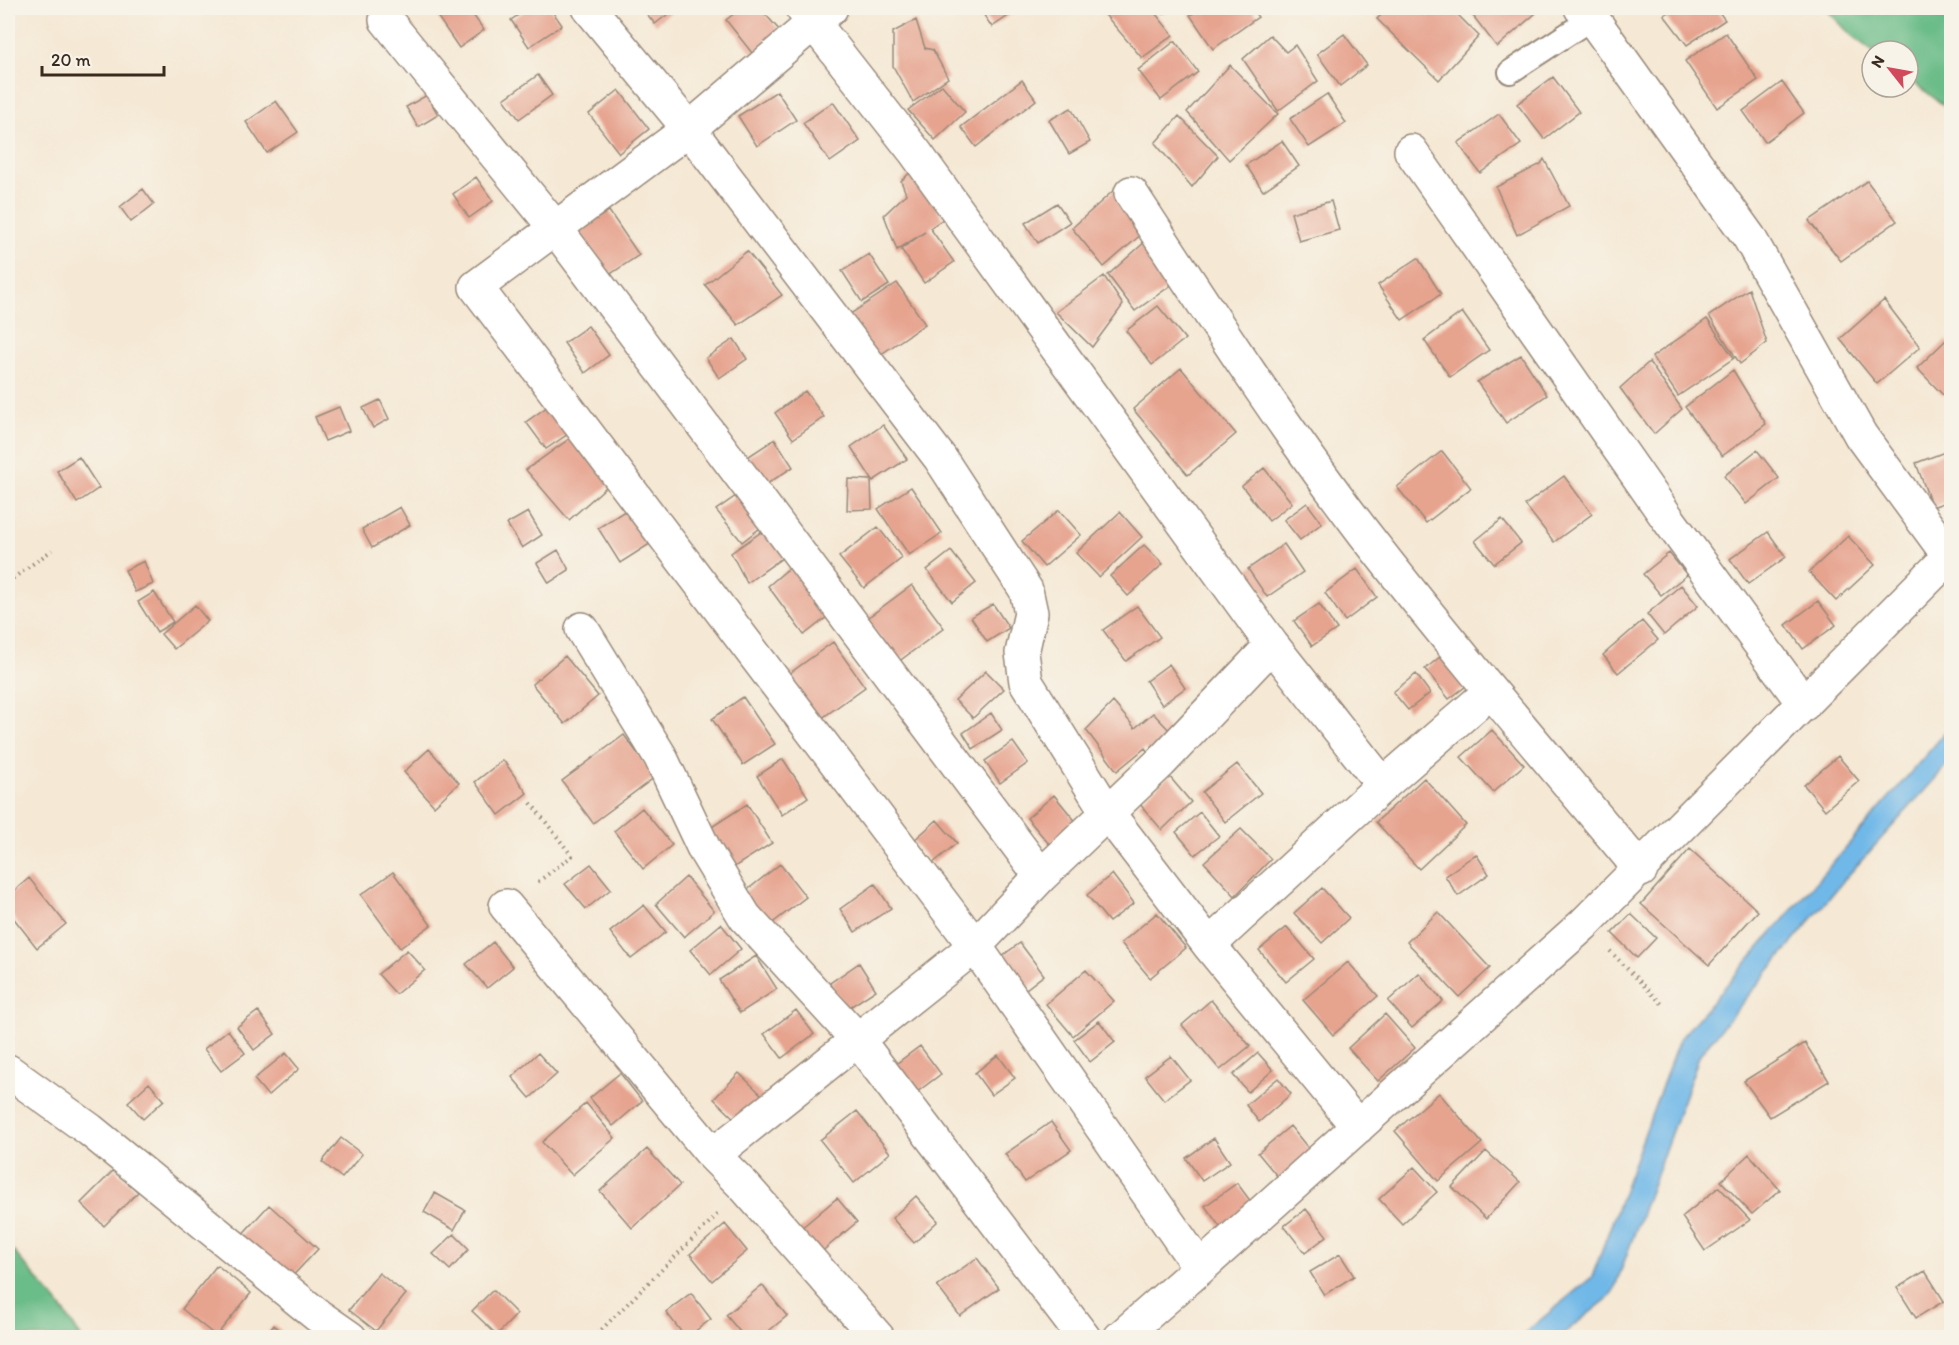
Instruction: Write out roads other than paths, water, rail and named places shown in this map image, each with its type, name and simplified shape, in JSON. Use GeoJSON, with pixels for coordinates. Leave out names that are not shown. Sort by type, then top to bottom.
{"type":"FeatureCollection","features":[{"type":"Feature","properties":{"kind":"street"},"geometry":{"type":"LineString","coordinates":[[589,8],[689,129],[940,458],[1026,590],[1031,613],[1022,652],[1026,682],[1107,812],[1209,945],[1358,1127]]}},
{"type":"Feature","properties":{"kind":"street"},"geometry":{"type":"LineString","coordinates":[[1200,1268],[975,946],[476,287],[689,129],[816,12],[1272,645],[1383,785]]}},
{"type":"Feature","properties":{"kind":"street"},"geometry":{"type":"LineString","coordinates":[[1120,1338],[1584,924],[1641,870],[1950,559],[1861,436],[1749,237],[1586,13]]}},
{"type":"Feature","properties":{"kind":"street"},"geometry":{"type":"LineString","coordinates":[[386,20],[556,229],[1041,876]]}},
{"type":"Feature","properties":{"kind":"street"},"geometry":{"type":"LineString","coordinates":[[1411,151],[1668,519],[1804,704]]}},
{"type":"Feature","properties":{"kind":"street"},"geometry":{"type":"LineString","coordinates":[[1131,193],[1237,355],[1357,523],[1491,691],[1641,870]]}},
{"type":"Feature","properties":{"kind":"street"},"geometry":{"type":"LineString","coordinates":[[582,629],[660,756],[705,851],[745,917],[857,1040],[1084,1338]]}},
{"type":"Feature","properties":{"kind":"street"},"geometry":{"type":"LineString","coordinates":[[713,1155],[975,946],[1041,876],[1161,762],[1272,645]]}},
{"type":"Feature","properties":{"kind":"street"},"geometry":{"type":"LineString","coordinates":[[1209,945],[1383,785],[1491,691]]}},
{"type":"Feature","properties":{"kind":"street"},"geometry":{"type":"LineString","coordinates":[[506,906],[713,1155],[745,1187],[878,1338]]}},
{"type":"Feature","properties":{"kind":"street"},"geometry":{"type":"LineString","coordinates":[[8,1071],[90,1130],[317,1315],[350,1338]]}},
{"type":"Feature","properties":{"kind":"lane"},"geometry":{"type":"LineString","coordinates":[[1510,72],[1586,13]]}},
{"type":"Feature","properties":{"kind":"water"},"geometry":{"type":"Polygon","coordinates":[[[1951,726],[1951,761],[1844,880],[1700,1054],[1612,1295],[1559,1337],[1520,1337],[1592,1277],[1679,1040],[1951,726]]]}}]}
